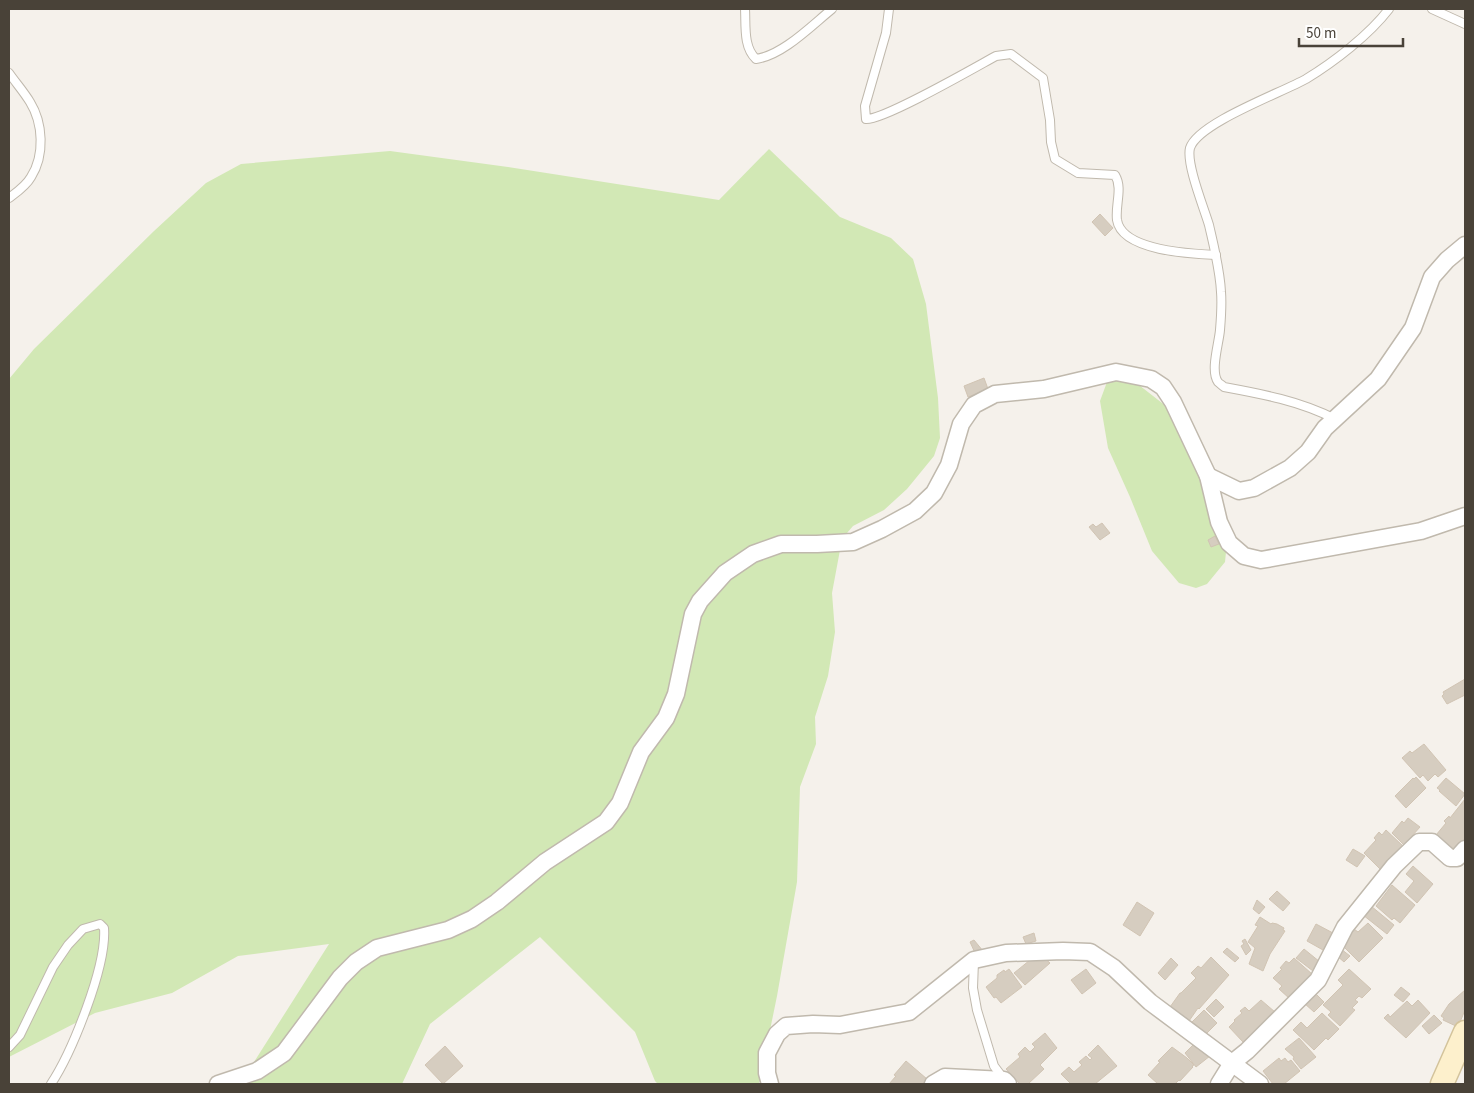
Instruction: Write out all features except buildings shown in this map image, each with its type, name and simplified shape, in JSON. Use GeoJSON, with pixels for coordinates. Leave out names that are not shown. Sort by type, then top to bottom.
{"type":"FeatureCollection","features":[{"type":"Feature","properties":{"kind":"street"},"geometry":{"type":"LineString","coordinates":[[1208,476],[1238,491],[1254,488],[1290,468],[1308,452],[1325,428],[1378,379],[1412,328],[1432,277],[1447,260],[1465,245]]}},
{"type":"Feature","properties":{"kind":"street"},"geometry":{"type":"LineString","coordinates":[[218,1084],[257,1071],[284,1053],[340,978],[356,962],[377,948],[448,930],[472,920],[545,862],[606,822],[620,803],[641,752],[666,718],[676,694],[693,614],[700,601],[725,572],[753,554],[781,544],[853,542],[915,511],[934,493],[949,466],[961,424],[974,405],[995,394],[1044,389],[1116,372],[1151,379],[1163,387],[1173,402],[1208,476],[1219,522],[1229,543],[1244,556],[1261,560],[1420,531],[1465,516]]}},
{"type":"Feature","properties":{"kind":"street"},"geometry":{"type":"LineString","coordinates":[[1219,1084],[1232,1064],[1318,980],[1345,926],[1394,866],[1419,842],[1432,842],[1450,858],[1457,858],[1465,849]]}},
{"type":"Feature","properties":{"kind":"street"},"geometry":{"type":"LineString","coordinates":[[770,1084],[767,1073],[767,1053],[777,1034],[786,1026],[840,1025],[909,1012],[974,960],[1006,953],[1038,951],[1090,952],[1114,968],[1150,1002],[1260,1084]]}},
{"type":"Feature","properties":{"kind":"street"},"geometry":{"type":"LineString","coordinates":[[1442,1084],[1465,1032]]}},
{"type":"Feature","properties":{"kind":"street"},"geometry":{"type":"LineString","coordinates":[[933,1084],[945,1077],[1006,1082]]}},
{"type":"Feature","properties":{"kind":"lane"},"geometry":{"type":"LineString","coordinates":[[745,9],[746,37],[751,54],[756,60],[784,48],[832,9]]}},
{"type":"Feature","properties":{"kind":"lane"},"geometry":{"type":"LineString","coordinates":[[889,9],[886,33],[865,106],[866,118],[871,119],[894,110],[996,56],[1011,54],[1043,78],[1055,159],[1078,173],[1115,175],[1119,181],[1117,220],[1120,229],[1147,246],[1176,253],[1216,255]]}},
{"type":"Feature","properties":{"kind":"lane"},"geometry":{"type":"LineString","coordinates":[[1335,419],[1316,410],[1273,396],[1224,387],[1218,382],[1216,360],[1220,329],[1221,292],[1216,255],[1191,162],[1190,148],[1214,124],[1305,79],[1330,63],[1365,34],[1390,9]]}},
{"type":"Feature","properties":{"kind":"lane"},"geometry":{"type":"LineString","coordinates":[[1432,9],[1465,24]]}},
{"type":"Feature","properties":{"kind":"lane"},"geometry":{"type":"LineString","coordinates":[[9,73],[31,103],[38,121],[41,139],[38,162],[31,177],[19,191],[9,198]]}},
{"type":"Feature","properties":{"kind":"lane"},"geometry":{"type":"LineString","coordinates":[[9,1048],[20,1035],[54,967],[68,945],[83,929],[100,924],[104,928],[105,938],[95,982],[70,1050],[51,1084]]}},
{"type":"Feature","properties":{"kind":"lane"},"geometry":{"type":"LineString","coordinates":[[974,960],[972,988],[994,1066],[1006,1082]]}},
{"type":"Feature","properties":{"kind":"green space"},"geometry":{"type":"Polygon","coordinates":[[[769,149],[840,217],[891,238],[913,259],[926,304],[938,398],[940,438],[934,456],[907,489],[884,510],[853,526],[847,533],[840,550],[832,593],[835,632],[828,676],[815,717],[816,744],[800,787],[797,882],[759,1084],[658,1084],[655,1081],[635,1032],[540,937],[430,1024],[402,1084],[240,1084],[329,944],[238,956],[172,993],[95,1013],[9,1057],[9,379],[34,349],[154,231],[206,183],[241,164],[390,151],[508,167],[719,200],[769,149]]]}},
{"type":"Feature","properties":{"kind":"green space"},"geometry":{"type":"Polygon","coordinates":[[[1121,371],[1171,410],[1229,522],[1225,562],[1207,584],[1196,588],[1179,583],[1152,551],[1108,448],[1100,401],[1107,382],[1121,371]]]}}]}
